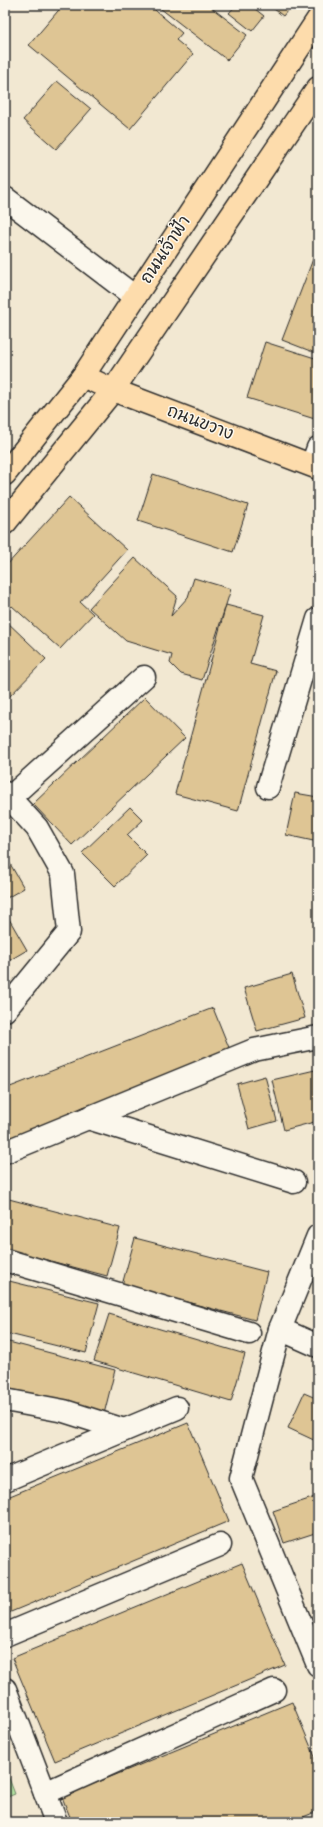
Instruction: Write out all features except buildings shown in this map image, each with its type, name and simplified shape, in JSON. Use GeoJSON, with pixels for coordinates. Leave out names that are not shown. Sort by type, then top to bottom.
{"type":"FeatureCollection","features":[{"type":"Feature","properties":{"kind":"main road","name":"ถนนเจ้าฟ้า"},"geometry":{"type":"LineString","coordinates":[[5,474],[84,376],[318,19]]}},
{"type":"Feature","properties":{"kind":"main road","name":"ถนนเจ้าฟ้า"},"geometry":{"type":"LineString","coordinates":[[5,523],[113,390],[318,88]]}},
{"type":"Feature","properties":{"kind":"main road","name":"ถนนขวาง"},"geometry":{"type":"LineString","coordinates":[[84,376],[113,390],[316,460]]}},
{"type":"Feature","properties":{"kind":"street"},"geometry":{"type":"LineString","coordinates":[[5,198],[135,297]]}},
{"type":"Feature","properties":{"kind":"street"},"geometry":{"type":"LineString","coordinates":[[268,787],[318,619]]}},
{"type":"Feature","properties":{"kind":"street"},"geometry":{"type":"LineString","coordinates":[[5,1010],[69,932],[63,874],[37,828],[7,798],[144,677]]}},
{"type":"Feature","properties":{"kind":"street"},"geometry":{"type":"LineString","coordinates":[[5,1152],[254,1050],[318,1037]]}},
{"type":"Feature","properties":{"kind":"street"},"geometry":{"type":"LineString","coordinates":[[88,1118],[294,1182]]}},
{"type":"Feature","properties":{"kind":"street"},"geometry":{"type":"LineString","coordinates":[[318,1236],[280,1329],[241,1478],[318,1665]]}},
{"type":"Feature","properties":{"kind":"street"},"geometry":{"type":"LineString","coordinates":[[5,1260],[249,1333]]}},
{"type":"Feature","properties":{"kind":"street"},"geometry":{"type":"LineString","coordinates":[[280,1329],[318,1346]]}},
{"type":"Feature","properties":{"kind":"street"},"geometry":{"type":"LineString","coordinates":[[5,1400],[64,1410],[124,1430]]}},
{"type":"Feature","properties":{"kind":"street"},"geometry":{"type":"LineString","coordinates":[[5,1480],[177,1408]]}},
{"type":"Feature","properties":{"kind":"street"},"geometry":{"type":"LineString","coordinates":[[5,1635],[220,1545]]}},
{"type":"Feature","properties":{"kind":"street"},"geometry":{"type":"LineString","coordinates":[[5,1689],[56,1822]]}},
{"type":"Feature","properties":{"kind":"street"},"geometry":{"type":"LineString","coordinates":[[45,1793],[274,1690]]}},
{"type":"Feature","properties":{"kind":"green space"},"geometry":{"type":"Polygon","coordinates":[[[5,1768],[15,1794],[5,1798],[5,1768]]]}}]}
